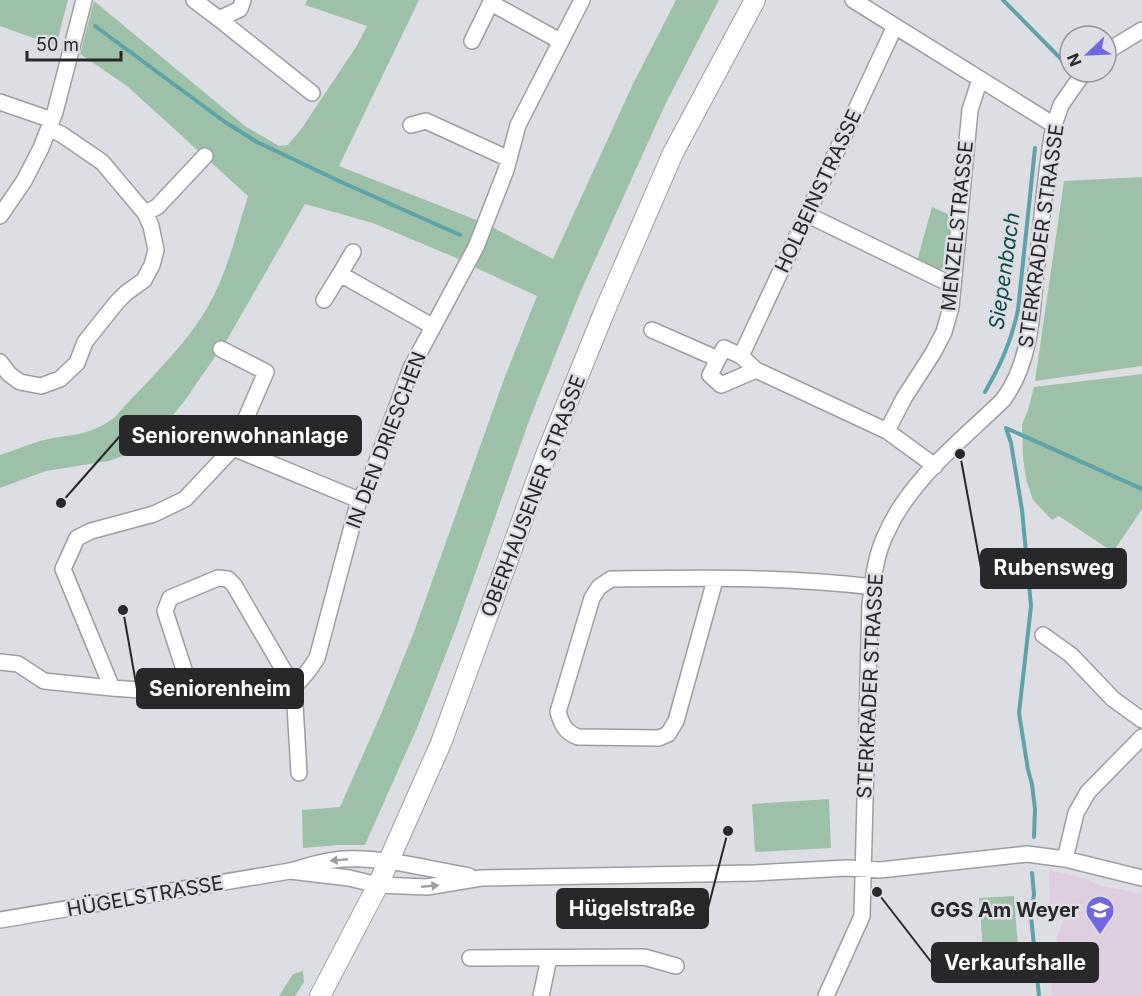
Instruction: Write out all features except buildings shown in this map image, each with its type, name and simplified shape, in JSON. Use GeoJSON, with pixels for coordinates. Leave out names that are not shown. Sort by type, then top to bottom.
{"type":"FeatureCollection","features":[{"type":"Feature","properties":{"kind":"main road","name":"OBERHAUSENER STRASSE"},"geometry":{"type":"LineString","coordinates":[[321,996],[389,862],[441,743],[546,455],[673,153],[755,0]]}},
{"type":"Feature","properties":{"kind":"street"},"geometry":{"type":"LineString","coordinates":[[0,216],[24,181],[50,124],[84,0]]}},
{"type":"Feature","properties":{"kind":"street"},"geometry":{"type":"LineString","coordinates":[[194,0],[312,93]]}},
{"type":"Feature","properties":{"kind":"street"},"geometry":{"type":"LineString","coordinates":[[219,19],[240,9],[243,0]]}},
{"type":"Feature","properties":{"kind":"street","name":"IN DEN DRIESCHEN"},"geometry":{"type":"LineString","coordinates":[[0,662],[18,664],[44,681],[267,699],[281,696],[294,688],[308,673],[317,658],[359,500],[367,488],[411,368],[476,247],[509,159],[518,125],[582,0]]}},
{"type":"Feature","properties":{"kind":"street"},"geometry":{"type":"LineString","coordinates":[[853,0],[1054,125]]}},
{"type":"Feature","properties":{"kind":"street"},"geometry":{"type":"LineString","coordinates":[[472,41],[491,2],[560,41]]}},
{"type":"Feature","properties":{"kind":"street","name":"HOLBEINSTRASSE"},"geometry":{"type":"LineString","coordinates":[[741,357],[895,26]]}},
{"type":"Feature","properties":{"kind":"street"},"geometry":{"type":"LineString","coordinates":[[1118,45],[1142,30]]}},
{"type":"Feature","properties":{"kind":"street","name":"MENZELSTRASSE"},"geometry":{"type":"LineString","coordinates":[[886,431],[933,353],[944,332],[951,307],[970,110],[980,79]]}},
{"type":"Feature","properties":{"kind":"street","name":"STERKRADER STRASSE"},"geometry":{"type":"LineString","coordinates":[[826,996],[862,916],[875,569],[890,525],[910,492],[1003,400],[1012,388],[1025,355],[1054,125],[1061,105],[1076,84]]}},
{"type":"Feature","properties":{"kind":"street"},"geometry":{"type":"LineString","coordinates":[[0,102],[50,124],[102,162],[145,213],[151,226],[156,250],[152,266],[144,280],[117,302],[85,342],[77,363],[71,371],[52,383],[41,386],[20,382],[3,373]]}},
{"type":"Feature","properties":{"kind":"street"},"geometry":{"type":"LineString","coordinates":[[411,125],[426,121],[509,159]]}},
{"type":"Feature","properties":{"kind":"street"},"geometry":{"type":"LineString","coordinates":[[145,213],[157,207],[205,156]]}},
{"type":"Feature","properties":{"kind":"street"},"geometry":{"type":"LineString","coordinates":[[808,215],[952,285]]}},
{"type":"Feature","properties":{"kind":"street"},"geometry":{"type":"LineString","coordinates":[[324,300],[353,252]]}},
{"type":"Feature","properties":{"kind":"street"},"geometry":{"type":"LineString","coordinates":[[340,274],[432,326]]}},
{"type":"Feature","properties":{"kind":"street"},"geometry":{"type":"LineString","coordinates":[[652,330],[718,359]]}},
{"type":"Feature","properties":{"kind":"street"},"geometry":{"type":"LineString","coordinates":[[756,370],[721,385],[710,375],[724,348],[741,357],[756,370],[886,431],[935,466]]}},
{"type":"Feature","properties":{"kind":"street"},"geometry":{"type":"LineString","coordinates":[[112,688],[63,569],[77,538],[92,531],[154,514],[185,499],[233,448],[266,372],[221,349]]}},
{"type":"Feature","properties":{"kind":"street"},"geometry":{"type":"LineString","coordinates":[[233,448],[359,500]]}},
{"type":"Feature","properties":{"kind":"street"},"geometry":{"type":"LineString","coordinates":[[192,694],[165,611],[170,598],[218,578],[228,579],[234,585],[294,688],[299,773]]}},
{"type":"Feature","properties":{"kind":"street"},"geometry":{"type":"LineString","coordinates":[[715,580],[676,721],[668,734],[659,738],[569,734],[561,725],[558,712],[592,598],[599,587],[611,579],[715,580],[832,582],[873,587]]}},
{"type":"Feature","properties":{"kind":"street"},"geometry":{"type":"LineString","coordinates":[[1043,635],[1071,656],[1113,699],[1142,720]]}},
{"type":"Feature","properties":{"kind":"street"},"geometry":{"type":"LineString","coordinates":[[1065,859],[1076,813],[1088,792],[1142,737]]}},
{"type":"Feature","properties":{"kind":"street","name":"HÜGELSTRASSE"},"geometry":{"type":"LineString","coordinates":[[290,872],[349,878],[378,885],[427,887],[481,878],[880,870],[1028,854],[1065,859],[1142,878]]}},
{"type":"Feature","properties":{"kind":"street","name":"HÜGELSTRASSE"},"geometry":{"type":"LineString","coordinates":[[0,920],[290,872],[319,862],[345,859],[389,862],[481,878]]}},
{"type":"Feature","properties":{"kind":"street"},"geometry":{"type":"LineString","coordinates":[[470,958],[644,957],[676,966]]}},
{"type":"Feature","properties":{"kind":"street"},"geometry":{"type":"LineString","coordinates":[[542,996],[549,958]]}},
{"type":"Feature","properties":{"kind":"shaded area","name":"GGS Am Weyer"},"geometry":{"type":"Polygon","coordinates":[[[1049,870],[1087,879],[1098,885],[1142,894],[1142,996],[1052,996],[1047,953],[1052,954],[1063,920],[1050,915],[1049,870]]]}},
{"type":"Feature","properties":{"kind":"green space"},"geometry":{"type":"Polygon","coordinates":[[[0,0],[68,0],[56,46],[0,26],[0,0]]]}},
{"type":"Feature","properties":{"kind":"green space"},"geometry":{"type":"Polygon","coordinates":[[[307,0],[419,0],[339,166],[479,221],[461,260],[373,223],[305,204],[228,338],[183,403],[156,436],[135,451],[109,461],[46,471],[0,488],[0,455],[40,441],[87,432],[105,424],[115,417],[176,351],[214,295],[230,254],[248,196],[127,86],[80,54],[94,1],[245,126],[279,146],[288,145],[302,128],[356,47],[367,26],[305,5],[307,0]]]}},
{"type":"Feature","properties":{"kind":"green space"},"geometry":{"type":"Polygon","coordinates":[[[676,0],[719,0],[665,105],[580,293],[530,418],[456,628],[417,728],[365,845],[303,848],[302,810],[340,807],[381,714],[414,632],[504,379],[537,296],[474,267],[492,227],[553,259],[633,84],[676,0]]]}},
{"type":"Feature","properties":{"kind":"green space"},"geometry":{"type":"Polygon","coordinates":[[[1142,177],[1142,366],[1035,381],[1064,181],[1142,177]]]}},
{"type":"Feature","properties":{"kind":"green space"},"geometry":{"type":"Polygon","coordinates":[[[932,207],[952,216],[947,262],[943,268],[936,270],[917,261],[932,207]]]}},
{"type":"Feature","properties":{"kind":"green space"},"geometry":{"type":"Polygon","coordinates":[[[1142,374],[1142,509],[1113,552],[1059,516],[1052,520],[1033,500],[1026,479],[1022,424],[1034,387],[1142,374]]]}},
{"type":"Feature","properties":{"kind":"green space"},"geometry":{"type":"Polygon","coordinates":[[[829,799],[831,848],[755,852],[752,804],[829,799]]]}},
{"type":"Feature","properties":{"kind":"green space"},"geometry":{"type":"Polygon","coordinates":[[[1014,896],[1019,960],[984,963],[979,898],[1014,896]]]}},
{"type":"Feature","properties":{"kind":"green space"},"geometry":{"type":"Polygon","coordinates":[[[303,971],[304,982],[295,996],[279,996],[293,974],[303,971]]]}},
{"type":"Feature","properties":{"kind":"waterway","name":"Siepenbach"},"geometry":{"type":"LineString","coordinates":[[1003,0],[1058,56]]}},
{"type":"Feature","properties":{"kind":"waterway"},"geometry":{"type":"LineString","coordinates":[[95,26],[225,122],[257,142],[460,235]]}},
{"type":"Feature","properties":{"kind":"waterway","name":"Siepenbach"},"geometry":{"type":"LineString","coordinates":[[985,392],[1005,352],[1018,310],[1035,148]]}},
{"type":"Feature","properties":{"kind":"waterway","name":"Siepenbach"},"geometry":{"type":"LineString","coordinates":[[1006,428],[1011,443],[1022,510],[1031,606],[1019,713],[1032,784],[1035,809],[1034,837]]}},
{"type":"Feature","properties":{"kind":"waterway"},"geometry":{"type":"LineString","coordinates":[[1006,428],[1142,489]]}},
{"type":"Feature","properties":{"kind":"waterway","name":"Siepenbach"},"geometry":{"type":"LineString","coordinates":[[1032,873],[1034,894],[1031,916],[1039,996]]}},
{"type":"Feature","properties":{"kind":"place","name":"Rubensweg"},"geometry":{"type":"Point","coordinates":[960,454]}},
{"type":"Feature","properties":{"kind":"place","name":"Seniorenwohnanlage"},"geometry":{"type":"Point","coordinates":[61,503]}},
{"type":"Feature","properties":{"kind":"place","name":"Seniorenheim"},"geometry":{"type":"Point","coordinates":[123,610]}},
{"type":"Feature","properties":{"kind":"place","name":"Hügelstraße"},"geometry":{"type":"Point","coordinates":[728,831]}},
{"type":"Feature","properties":{"kind":"place","name":"Verkaufshalle"},"geometry":{"type":"Point","coordinates":[877,892]}},
{"type":"Feature","properties":{"kind":"place","name":"GGS Am Weyer"},"geometry":{"type":"Point","coordinates":[1100,936]}}]}
